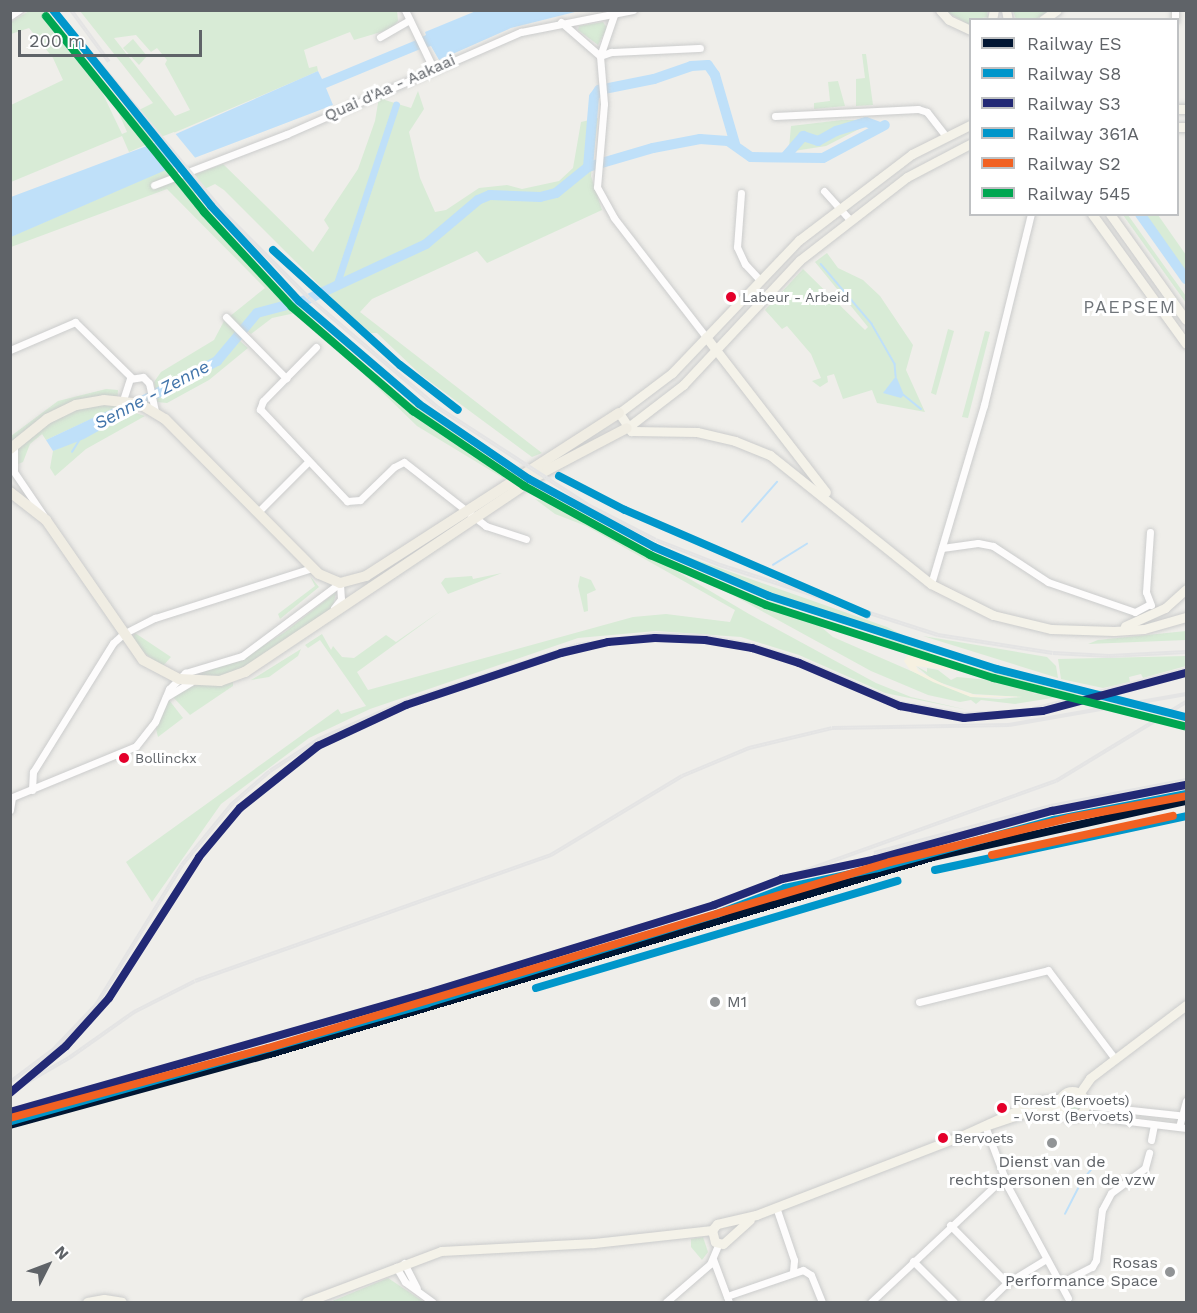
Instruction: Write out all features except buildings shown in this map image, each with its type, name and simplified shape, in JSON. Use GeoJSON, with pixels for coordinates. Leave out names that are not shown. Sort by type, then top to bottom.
{"type":"FeatureCollection","features":[{"type":"Feature","properties":{"kind":"highway"},"geometry":{"type":"LineString","coordinates":[[12,448],[60,410],[89,402],[123,400],[155,412],[312,567],[340,583],[366,576],[466,509],[619,413]]}},
{"type":"Feature","properties":{"kind":"highway"},"geometry":{"type":"LineString","coordinates":[[10,492],[46,520],[143,660],[162,674],[179,679],[191,682],[220,681],[245,672],[547,470],[627,428]]}},
{"type":"Feature","properties":{"kind":"main road"},"geometry":{"type":"LineString","coordinates":[[940,10],[949,20],[969,30]]}},
{"type":"Feature","properties":{"kind":"main road"},"geometry":{"type":"LineString","coordinates":[[627,428],[619,413],[659,384],[799,240],[912,154],[945,135],[969,125]]}},
{"type":"Feature","properties":{"kind":"main road"},"geometry":{"type":"LineString","coordinates":[[627,428],[669,397],[800,260],[907,177],[969,145]]}},
{"type":"Feature","properties":{"kind":"main road"},"geometry":{"type":"LineString","coordinates":[[1093,216],[1186,344]]}},
{"type":"Feature","properties":{"kind":"main road"},"geometry":{"type":"LineString","coordinates":[[1111,216],[1186,320]]}},
{"type":"Feature","properties":{"kind":"main road"},"geometry":{"type":"LineString","coordinates":[[706,337],[834,503]]}},
{"type":"Feature","properties":{"kind":"main road"},"geometry":{"type":"LineString","coordinates":[[627,428],[714,435],[770,455],[834,503],[931,584],[968,604],[1014,621],[1063,630],[1102,630],[1144,629],[1186,617]]}},
{"type":"Feature","properties":{"kind":"main road"},"geometry":{"type":"LineString","coordinates":[[770,455],[781,454],[786,443]]}},
{"type":"Feature","properties":{"kind":"main road"},"geometry":{"type":"LineString","coordinates":[[795,472],[801,463]]}},
{"type":"Feature","properties":{"kind":"main road"},"geometry":{"type":"LineString","coordinates":[[1102,630],[1139,622],[1165,608],[1186,589]]}},
{"type":"Feature","properties":{"kind":"main road"},"geometry":{"type":"LineString","coordinates":[[1079,1094],[1090,1078],[1186,1005]]}},
{"type":"Feature","properties":{"kind":"main road"},"geometry":{"type":"LineString","coordinates":[[1060,1103],[1069,1092],[1079,1094]]}},
{"type":"Feature","properties":{"kind":"main road"},"geometry":{"type":"LineString","coordinates":[[1060,1103],[1067,1116],[1079,1115],[1085,1105],[1079,1094]]}},
{"type":"Feature","properties":{"kind":"main road"},"geometry":{"type":"LineString","coordinates":[[756,1215],[727,1242],[719,1243],[712,1238],[712,1230],[717,1224],[726,1224],[756,1215],[985,1126],[1038,1101],[1060,1103]]}},
{"type":"Feature","properties":{"kind":"main road"},"geometry":{"type":"LineString","coordinates":[[726,1224],[732,1235]]}},
{"type":"Feature","properties":{"kind":"main road"},"geometry":{"type":"LineString","coordinates":[[306,1302],[400,1265],[451,1250],[594,1243],[712,1230]]}},
{"type":"Feature","properties":{"kind":"main road"},"geometry":{"type":"LineString","coordinates":[[87,1302],[122,1302]]}},
{"type":"Feature","properties":{"kind":"street"},"geometry":{"type":"LineString","coordinates":[[10,16],[19,10]]}},
{"type":"Feature","properties":{"kind":"street"},"geometry":{"type":"LineString","coordinates":[[405,10],[420,36],[432,65]]}},
{"type":"Feature","properties":{"kind":"street","name":"Quai d'Aa - Aakaai"},"geometry":{"type":"LineString","coordinates":[[154,185],[296,130],[432,65],[521,32],[561,22],[633,10]]}},
{"type":"Feature","properties":{"kind":"street"},"geometry":{"type":"LineString","coordinates":[[615,12],[600,56],[602,90],[597,172],[600,194],[614,218],[706,337]]}},
{"type":"Feature","properties":{"kind":"street"},"geometry":{"type":"LineString","coordinates":[[380,37],[410,20]]}},
{"type":"Feature","properties":{"kind":"street"},"geometry":{"type":"LineString","coordinates":[[561,22],[600,56]]}},
{"type":"Feature","properties":{"kind":"street"},"geometry":{"type":"LineString","coordinates":[[600,56],[611,52],[700,48]]}},
{"type":"Feature","properties":{"kind":"street"},"geometry":{"type":"LineString","coordinates":[[775,116],[918,109],[927,112],[945,135]]}},
{"type":"Feature","properties":{"kind":"street"},"geometry":{"type":"LineString","coordinates":[[824,190],[842,208],[850,220]]}},
{"type":"Feature","properties":{"kind":"street"},"geometry":{"type":"LineString","coordinates":[[741,193],[738,247],[745,264],[759,279]]}},
{"type":"Feature","properties":{"kind":"street"},"geometry":{"type":"LineString","coordinates":[[931,584],[984,405],[1031,216]]}},
{"type":"Feature","properties":{"kind":"street"},"geometry":{"type":"LineString","coordinates":[[227,319],[286,378]]}},
{"type":"Feature","properties":{"kind":"street"},"geometry":{"type":"LineString","coordinates":[[10,350],[75,322],[132,378],[143,377],[150,387],[155,412]]}},
{"type":"Feature","properties":{"kind":"street"},"geometry":{"type":"LineString","coordinates":[[316,347],[263,401],[261,413],[347,501],[354,502],[394,466],[404,462],[477,518],[495,529],[526,539]]}},
{"type":"Feature","properties":{"kind":"street"},"geometry":{"type":"LineString","coordinates":[[123,400],[132,378]]}},
{"type":"Feature","properties":{"kind":"street"},"geometry":{"type":"LineString","coordinates":[[12,448],[13,469],[46,520]]}},
{"type":"Feature","properties":{"kind":"street"},"geometry":{"type":"LineString","coordinates":[[257,513],[308,462]]}},
{"type":"Feature","properties":{"kind":"street"},"geometry":{"type":"LineString","coordinates":[[1150,531],[1146,592],[1150,604]]}},
{"type":"Feature","properties":{"kind":"street"},"geometry":{"type":"LineString","coordinates":[[942,548],[978,543],[993,546],[1048,582],[1135,612],[1150,604],[1165,608],[1173,622]]}},
{"type":"Feature","properties":{"kind":"street"},"geometry":{"type":"LineString","coordinates":[[32,790],[33,772],[113,643],[123,634],[155,618],[312,567]]}},
{"type":"Feature","properties":{"kind":"street"},"geometry":{"type":"LineString","coordinates":[[303,633],[339,603],[340,583]]}},
{"type":"Feature","properties":{"kind":"street"},"geometry":{"type":"LineString","coordinates":[[10,810],[11,798],[136,746],[149,733],[169,689],[179,679],[194,670],[228,663],[242,656],[340,583]]}},
{"type":"Feature","properties":{"kind":"street"},"geometry":{"type":"LineString","coordinates":[[162,674],[169,689]]}},
{"type":"Feature","properties":{"kind":"street"},"geometry":{"type":"LineString","coordinates":[[166,697],[191,682]]}},
{"type":"Feature","properties":{"kind":"street"},"geometry":{"type":"LineString","coordinates":[[919,1002],[1048,970],[1115,1059]]}},
{"type":"Feature","properties":{"kind":"street"},"geometry":{"type":"LineString","coordinates":[[1079,1115],[1183,1128],[1186,1101]]}},
{"type":"Feature","properties":{"kind":"street"},"geometry":{"type":"LineString","coordinates":[[1085,1105],[1183,1116]]}},
{"type":"Feature","properties":{"kind":"street"},"geometry":{"type":"LineString","coordinates":[[1151,1140],[1154,1125]]}},
{"type":"Feature","properties":{"kind":"street"},"geometry":{"type":"LineString","coordinates":[[985,1126],[1004,1177],[1068,1298]]}},
{"type":"Feature","properties":{"kind":"street"},"geometry":{"type":"LineString","coordinates":[[1060,1283],[1092,1267],[1096,1260],[1102,1210],[1111,1193],[1145,1168],[1149,1153]]}},
{"type":"Feature","properties":{"kind":"street"},"geometry":{"type":"LineString","coordinates":[[871,1302],[950,1225],[1004,1177]]}},
{"type":"Feature","properties":{"kind":"street"},"geometry":{"type":"LineString","coordinates":[[776,1207],[795,1260],[793,1272]]}},
{"type":"Feature","properties":{"kind":"street"},"geometry":{"type":"LineString","coordinates":[[950,1225],[1007,1283]]}},
{"type":"Feature","properties":{"kind":"street"},"geometry":{"type":"LineString","coordinates":[[666,1302],[713,1259],[719,1243]]}},
{"type":"Feature","properties":{"kind":"street"},"geometry":{"type":"LineString","coordinates":[[713,1259],[728,1299],[793,1272],[809,1272],[822,1302]]}},
{"type":"Feature","properties":{"kind":"street"},"geometry":{"type":"LineString","coordinates":[[987,1302],[1007,1283],[1046,1259]]}},
{"type":"Feature","properties":{"kind":"street"},"geometry":{"type":"LineString","coordinates":[[913,1261],[954,1302]]}},
{"type":"Feature","properties":{"kind":"street"},"geometry":{"type":"LineString","coordinates":[[400,1265],[414,1286],[430,1300]]}},
{"type":"Feature","properties":{"kind":"green space"},"geometry":{"type":"Polygon","coordinates":[[[397,10],[398,21],[391,29],[354,40],[350,32],[304,50],[309,68],[317,66],[318,71],[129,152],[122,136],[11,182],[11,105],[63,80],[53,58],[29,28],[11,34],[11,22],[29,11],[48,11],[44,20],[102,92],[122,134],[127,132],[117,109],[122,105],[131,114],[153,103],[80,11],[397,10]],[[136,35],[114,38],[175,116],[190,110],[165,64],[167,60],[157,48],[151,52],[136,35]]]}},
{"type":"Feature","properties":{"kind":"green space"},"geometry":{"type":"Polygon","coordinates":[[[1013,10],[1048,11],[1038,18],[1016,18],[1013,10]]]}},
{"type":"Feature","properties":{"kind":"green space"},"geometry":{"type":"Polygon","coordinates":[[[945,11],[987,11],[988,17],[969,18],[969,24],[945,11]]]}},
{"type":"Feature","properties":{"kind":"green space"},"geometry":{"type":"Polygon","coordinates":[[[603,22],[607,28],[598,45],[578,30],[579,26],[603,22]]]}},
{"type":"Feature","properties":{"kind":"green space"},"geometry":{"type":"Polygon","coordinates":[[[133,39],[147,56],[139,65],[123,48],[133,39]]]}},
{"type":"Feature","properties":{"kind":"green space"},"geometry":{"type":"Polygon","coordinates":[[[862,54],[866,54],[873,105],[856,106],[856,79],[865,78],[862,54]]]}},
{"type":"Feature","properties":{"kind":"green space"},"geometry":{"type":"Polygon","coordinates":[[[838,81],[845,106],[814,109],[814,103],[830,101],[828,82],[838,81]]]}},
{"type":"Feature","properties":{"kind":"green space"},"geometry":{"type":"Polygon","coordinates":[[[418,91],[424,109],[409,132],[420,178],[435,212],[446,210],[479,188],[507,185],[522,189],[559,181],[573,168],[581,122],[598,118],[591,176],[602,210],[487,263],[477,251],[372,299],[360,312],[542,453],[532,457],[421,375],[377,333],[371,333],[341,307],[224,190],[215,184],[194,194],[250,258],[320,327],[397,393],[511,473],[503,478],[417,426],[300,312],[272,318],[251,334],[246,330],[239,340],[248,348],[209,380],[167,403],[157,402],[154,382],[161,372],[214,340],[224,321],[265,288],[167,189],[11,247],[10,237],[171,167],[179,180],[223,164],[313,252],[329,228],[324,220],[358,169],[375,121],[379,97],[383,95],[385,100],[411,108],[418,91]]]}},
{"type":"Feature","properties":{"kind":"green space"},"geometry":{"type":"Polygon","coordinates":[[[842,120],[866,120],[867,125],[826,146],[794,151],[789,148],[791,126],[842,120]]]}},
{"type":"Feature","properties":{"kind":"green space"},"geometry":{"type":"Polygon","coordinates":[[[1124,216],[1129,216],[1186,296],[1186,303],[1124,216]]]}},
{"type":"Feature","properties":{"kind":"green space"},"geometry":{"type":"Polygon","coordinates":[[[1146,216],[1159,216],[1186,255],[1186,272],[1146,216]]]}},
{"type":"Feature","properties":{"kind":"green space"},"geometry":{"type":"Polygon","coordinates":[[[827,253],[838,268],[863,280],[880,296],[913,345],[906,370],[925,412],[877,403],[872,390],[843,399],[834,374],[827,376],[828,382],[820,387],[812,381],[821,378],[811,354],[787,326],[782,329],[765,310],[803,269],[865,330],[868,327],[815,262],[827,253]]]}},
{"type":"Feature","properties":{"kind":"green space"},"geometry":{"type":"Polygon","coordinates":[[[948,329],[954,331],[936,395],[931,393],[948,329]]]}},
{"type":"Feature","properties":{"kind":"green space"},"geometry":{"type":"Polygon","coordinates":[[[985,331],[990,332],[968,418],[962,417],[985,331]]]}},
{"type":"Feature","properties":{"kind":"green space"},"geometry":{"type":"Polygon","coordinates":[[[106,389],[118,390],[117,407],[145,416],[86,449],[55,476],[50,468],[53,451],[120,419],[115,408],[46,440],[42,434],[30,444],[23,462],[16,465],[11,436],[58,401],[106,389]]]}},
{"type":"Feature","properties":{"kind":"green space"},"geometry":{"type":"Polygon","coordinates":[[[538,489],[749,614],[876,683],[911,697],[968,710],[885,693],[799,655],[741,637],[656,631],[578,638],[370,709],[309,738],[221,804],[152,902],[126,862],[338,709],[341,714],[366,706],[320,640],[308,648],[305,645],[322,634],[331,650],[333,646],[342,657],[354,658],[386,635],[396,642],[442,610],[357,672],[368,690],[633,617],[666,614],[730,622],[735,610],[586,526],[555,514],[535,499],[546,502],[536,494],[538,489]]]}},
{"type":"Feature","properties":{"kind":"green space"},"geometry":{"type":"Polygon","coordinates":[[[603,518],[674,552],[887,627],[916,642],[765,592],[687,559],[603,518]]]}},
{"type":"Feature","properties":{"kind":"green space"},"geometry":{"type":"Polygon","coordinates":[[[502,573],[448,594],[441,583],[445,578],[472,576],[473,579],[502,573]]]}},
{"type":"Feature","properties":{"kind":"green space"},"geometry":{"type":"Polygon","coordinates":[[[310,576],[319,587],[280,619],[278,614],[315,586],[310,576]]]}},
{"type":"Feature","properties":{"kind":"green space"},"geometry":{"type":"Polygon","coordinates":[[[580,576],[591,580],[596,590],[587,594],[588,611],[584,612],[578,586],[580,576]]]}},
{"type":"Feature","properties":{"kind":"green space"},"geometry":{"type":"Polygon","coordinates":[[[728,588],[785,606],[793,617],[820,626],[833,637],[971,697],[999,699],[1022,697],[973,694],[933,680],[916,666],[927,672],[927,668],[938,670],[951,680],[957,677],[989,680],[972,674],[951,661],[1045,686],[1032,695],[1051,687],[1077,694],[1015,704],[981,700],[976,704],[971,700],[960,702],[928,695],[871,671],[727,592],[728,588]]]}},
{"type":"Feature","properties":{"kind":"green space"},"geometry":{"type":"Polygon","coordinates":[[[336,592],[333,607],[252,665],[225,676],[192,676],[242,659],[285,632],[336,592]]]}},
{"type":"Feature","properties":{"kind":"green space"},"geometry":{"type":"Polygon","coordinates":[[[795,610],[871,638],[883,637],[930,652],[929,655],[861,639],[797,615],[795,610]]]}},
{"type":"Feature","properties":{"kind":"green space"},"geometry":{"type":"Polygon","coordinates":[[[1186,631],[1186,640],[1088,644],[1098,640],[1186,631]]]}},
{"type":"Feature","properties":{"kind":"green space"},"geometry":{"type":"Polygon","coordinates":[[[135,633],[171,657],[162,667],[136,646],[132,638],[135,633]]]}},
{"type":"Feature","properties":{"kind":"green space"},"geometry":{"type":"Polygon","coordinates":[[[923,636],[1047,657],[1056,666],[1058,678],[923,636]]]}},
{"type":"Feature","properties":{"kind":"green space"},"geometry":{"type":"Polygon","coordinates":[[[301,649],[298,656],[269,677],[251,680],[301,649]]]}},
{"type":"Feature","properties":{"kind":"green space"},"geometry":{"type":"Polygon","coordinates":[[[1186,656],[1186,666],[1143,678],[1141,674],[1129,677],[1130,682],[1103,688],[1061,679],[1058,659],[1186,656]]]}},
{"type":"Feature","properties":{"kind":"green space"},"geometry":{"type":"Polygon","coordinates":[[[233,682],[233,686],[190,715],[173,697],[186,686],[233,682]]]}},
{"type":"Feature","properties":{"kind":"green space"},"geometry":{"type":"Polygon","coordinates":[[[169,700],[183,718],[158,737],[156,729],[169,700]]]}},
{"type":"Feature","properties":{"kind":"green space"},"geometry":{"type":"Polygon","coordinates":[[[1072,1095],[1078,1098],[1081,1104],[1078,1110],[1072,1113],[1066,1110],[1063,1104],[1066,1098],[1072,1095]]]}},
{"type":"Feature","properties":{"kind":"green space"},"geometry":{"type":"Polygon","coordinates":[[[703,1237],[708,1252],[702,1260],[691,1247],[691,1239],[703,1237]]]}},
{"type":"Feature","properties":{"kind":"green space"},"geometry":{"type":"Polygon","coordinates":[[[388,1278],[424,1302],[330,1302],[388,1278]]]}},
{"type":"Feature","properties":{"kind":"sand"},"geometry":{"type":"Polygon","coordinates":[[[908,655],[922,655],[958,671],[916,666],[918,671],[947,686],[975,695],[1023,697],[971,697],[910,670],[904,661],[908,655]]]}},
{"type":"Feature","properties":{"kind":"water"},"geometry":{"type":"Polygon","coordinates":[[[476,11],[579,11],[511,28],[439,60],[431,46],[418,50],[326,88],[333,105],[189,160],[11,237],[11,197],[160,141],[318,71],[322,79],[327,77],[414,41],[426,35],[425,32],[476,11]]]}},
{"type":"Feature","properties":{"kind":"water"},"geometry":{"type":"Polygon","coordinates":[[[896,376],[904,395],[901,398],[883,393],[896,376]]]}},
{"type":"Feature","properties":{"kind":"water"},"geometry":{"type":"Polygon","coordinates":[[[114,408],[120,419],[84,439],[53,451],[46,440],[114,408]]]}},
{"type":"Feature","properties":{"kind":"pier"},"geometry":{"type":"Polygon","coordinates":[[[174,132],[197,160],[176,169],[153,140],[174,132]]]}},
{"type":"Feature","properties":{"kind":"waterway","name":"Senne - Zenne"},"geometry":{"type":"LineString","coordinates":[[588,167],[594,97],[599,90],[654,79],[691,66],[708,65],[715,75],[735,144]]}},
{"type":"Feature","properties":{"kind":"waterway"},"geometry":{"type":"LineString","coordinates":[[337,283],[396,105]]}},
{"type":"Feature","properties":{"kind":"waterway"},"geometry":{"type":"LineString","coordinates":[[785,157],[803,136],[818,141],[836,131],[866,122],[880,127]]}},
{"type":"Feature","properties":{"kind":"waterway","name":"Senne - Zenne"},"geometry":{"type":"LineString","coordinates":[[107,420],[217,361],[257,313],[306,300],[426,244],[478,200],[490,195],[540,197],[556,193],[588,167],[653,148],[700,139],[728,141],[751,157],[823,158],[885,125]]}},
{"type":"Feature","properties":{"kind":"waterway","name":"Senne - Zenne"},"geometry":{"type":"LineString","coordinates":[[1141,216],[1186,279]]}},
{"type":"Feature","properties":{"kind":"waterway"},"geometry":{"type":"LineString","coordinates":[[821,264],[872,324],[895,364],[896,376]]}},
{"type":"Feature","properties":{"kind":"waterway"},"geometry":{"type":"LineString","coordinates":[[904,395],[921,409]]}},
{"type":"Feature","properties":{"kind":"waterway"},"geometry":{"type":"LineString","coordinates":[[72,452],[80,439]]}},
{"type":"Feature","properties":{"kind":"waterway"},"geometry":{"type":"LineString","coordinates":[[742,522],[777,482]]}},
{"type":"Feature","properties":{"kind":"waterway"},"geometry":{"type":"LineString","coordinates":[[773,565],[807,544]]}},
{"type":"Feature","properties":{"kind":"waterway"},"geometry":{"type":"LineString","coordinates":[[1065,1214],[1082,1181],[1096,1164]]}},
{"type":"Feature","properties":{"kind":"railway"},"geometry":{"type":"LineString","coordinates":[[55,10],[226,215],[309,298],[437,407],[588,505],[656,540],[720,565],[938,635],[1053,653],[1109,656],[1186,652]]}},
{"type":"Feature","properties":{"kind":"railway"},"geometry":{"type":"LineString","coordinates":[[71,10],[109,62]]}},
{"type":"Feature","properties":{"kind":"railway"},"geometry":{"type":"LineString","coordinates":[[10,1082],[53,1050],[96,1005],[182,865],[232,804],[270,771],[319,739],[404,702],[576,645],[655,634],[705,636],[753,645],[801,660],[901,703],[964,714],[1026,711],[1186,669]]}},
{"type":"Feature","properties":{"kind":"railway"},"geometry":{"type":"LineString","coordinates":[[10,1092],[69,1058],[134,1012],[195,981],[551,855],[682,776],[749,748],[832,728],[1009,725],[1186,694]]}},
{"type":"Feature","properties":{"kind":"railway"},"geometry":{"type":"LineString","coordinates":[[782,879],[1056,781],[1186,702]]}},
{"type":"Feature","properties":{"kind":"railway"},"geometry":{"type":"LineString","coordinates":[[874,853],[1051,806],[1186,780]]}},
{"type":"Feature","properties":{"kind":"rail line","name":"S8"},"geometry":{"type":"LineString","coordinates":[[53,10],[211,206],[299,301],[419,404],[529,479],[654,547],[769,596],[997,669],[1186,717]]}},
{"type":"Feature","properties":{"kind":"rail line","name":"545"},"geometry":{"type":"LineString","coordinates":[[46,16],[204,212],[292,307],[413,411],[524,486],[650,555],[766,605],[994,678],[1184,726]]}},
{"type":"Feature","properties":{"kind":"rail line","name":"S8"},"geometry":{"type":"LineString","coordinates":[[273,250],[400,365],[458,410]]}},
{"type":"Feature","properties":{"kind":"rail line","name":"S8"},"geometry":{"type":"LineString","coordinates":[[559,476],[625,510],[867,614]]}},
{"type":"Feature","properties":{"kind":"rail line","name":"S3"},"geometry":{"type":"LineString","coordinates":[[10,1093],[66,1046],[109,998],[199,857],[240,808],[318,746],[406,705],[561,653],[608,642],[655,638],[705,640],[752,648],[799,663],[900,706],[964,718],[1043,711],[1186,673]]}},
{"type":"Feature","properties":{"kind":"rail line","name":"S3"},"geometry":{"type":"LineString","coordinates":[[10,1112],[425,994],[714,905],[782,879],[876,859],[1052,811],[1186,785]]}},
{"type":"Feature","properties":{"kind":"rail line","name":"361A"},"geometry":{"type":"LineString","coordinates":[[12,1121],[428,1003],[717,914],[785,888],[878,868],[1054,820],[1186,794]]}},
{"type":"Feature","properties":{"kind":"rail line","name":"S2"},"geometry":{"type":"LineString","coordinates":[[10,1118],[268,1048],[890,862],[1069,818],[1186,796]]}},
{"type":"Feature","properties":{"kind":"rail line","name":"ES"},"geometry":{"type":"LineString","coordinates":[[10,1125],[270,1054],[933,857],[1186,801]]}},
{"type":"Feature","properties":{"kind":"rail line","name":"S2"},"geometry":{"type":"LineString","coordinates":[[992,855],[1173,816]]}},
{"type":"Feature","properties":{"kind":"rail line","name":"361A"},"geometry":{"type":"LineString","coordinates":[[935,870],[1186,816]]}},
{"type":"Feature","properties":{"kind":"rail line","name":"361A"},"geometry":{"type":"LineString","coordinates":[[536,988],[898,881]]}},
{"type":"Feature","properties":{"kind":"place","name":"Labeur - Arbeid"},"geometry":{"type":"Point","coordinates":[731,297]}},
{"type":"Feature","properties":{"kind":"place","name":"Bollinckx"},"geometry":{"type":"Point","coordinates":[124,758]}},
{"type":"Feature","properties":{"kind":"place","name":"M1"},"geometry":{"type":"Point","coordinates":[715,1002]}},
{"type":"Feature","properties":{"kind":"place","name":"Forest (Bervoets) - Vorst (Bervoets)"},"geometry":{"type":"Point","coordinates":[1002,1108]}},
{"type":"Feature","properties":{"kind":"place","name":"Bervoets"},"geometry":{"type":"Point","coordinates":[943,1138]}},
{"type":"Feature","properties":{"kind":"place","name":"Dienst van de rechtspersonen en de vzw"},"geometry":{"type":"Point","coordinates":[1052,1143]}},
{"type":"Feature","properties":{"kind":"place","name":"Rosas Performance Space"},"geometry":{"type":"Point","coordinates":[1170,1272]}},
{"type":"Feature","properties":{"kind":"district","name":"PAEPSEM"},"geometry":{"type":"Point","coordinates":[1130,307]}}]}
